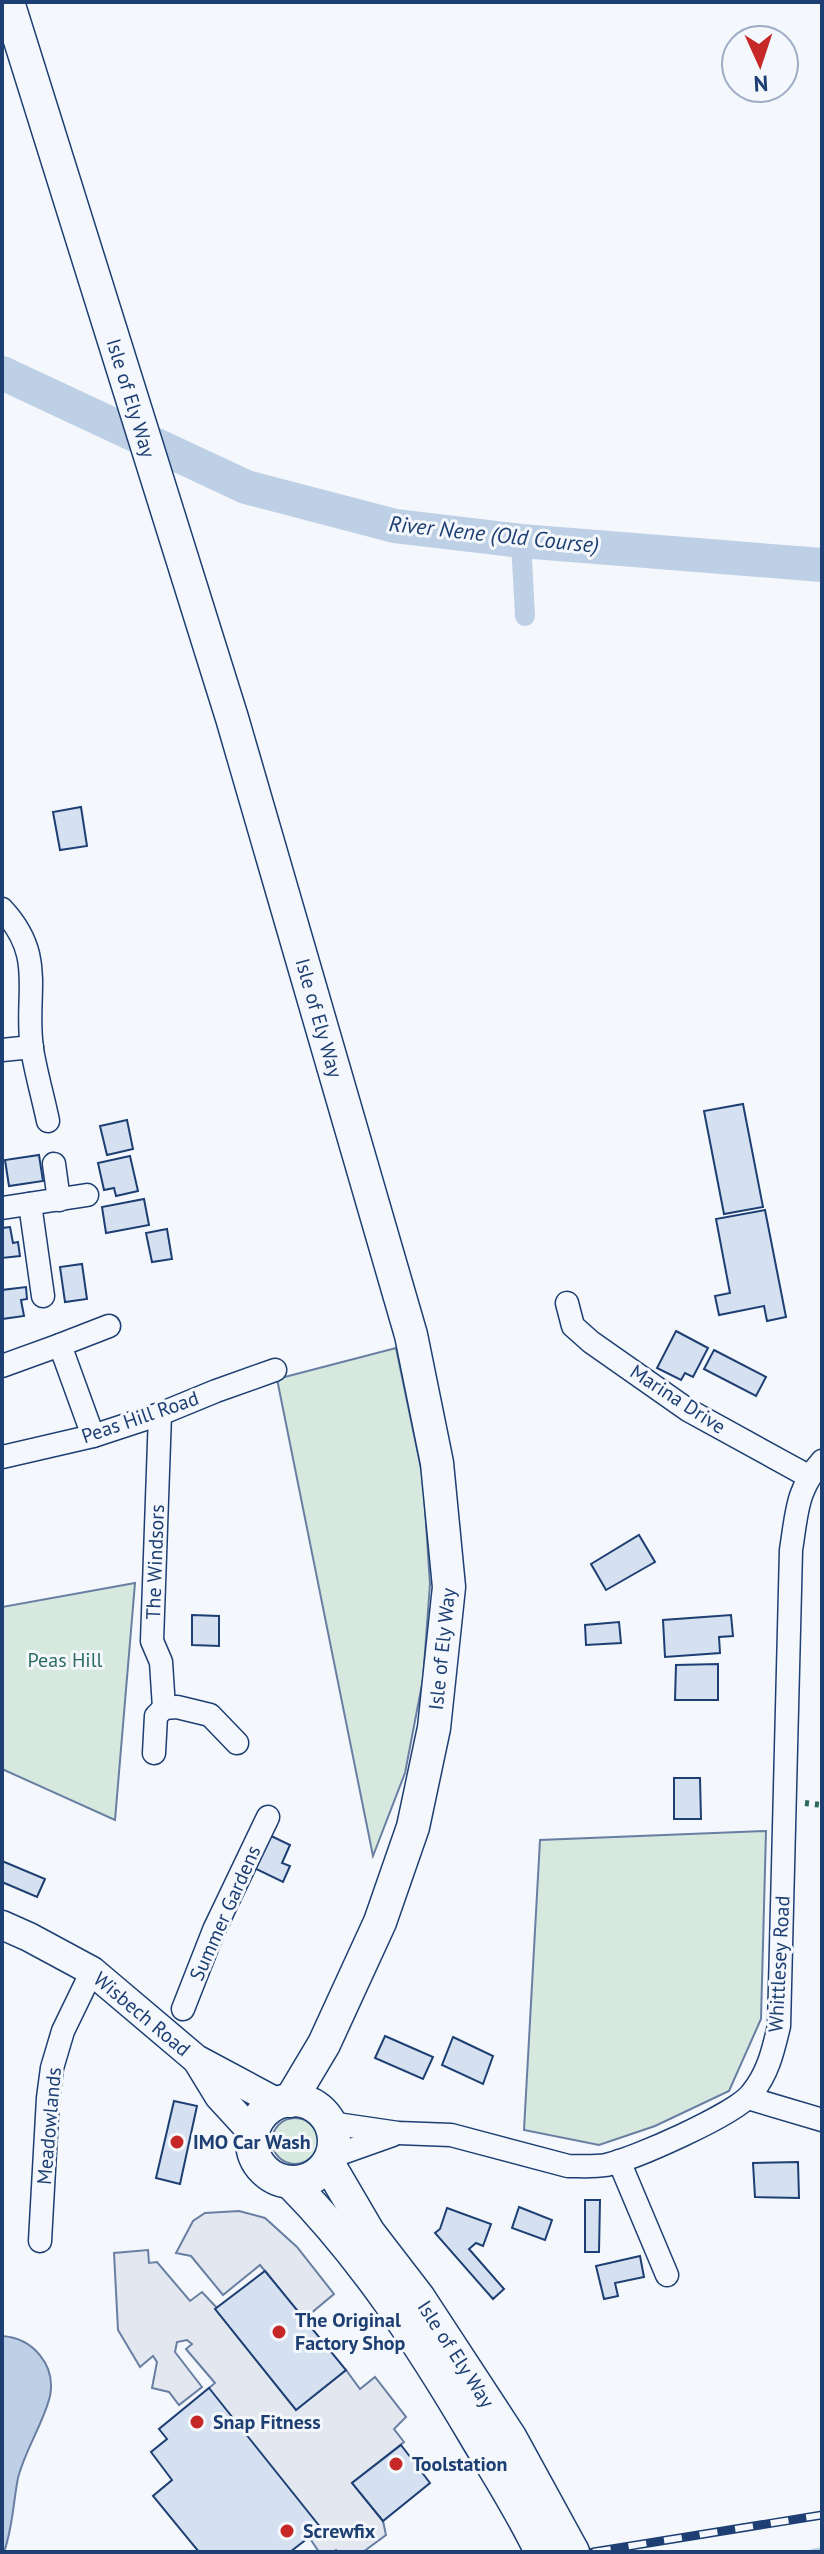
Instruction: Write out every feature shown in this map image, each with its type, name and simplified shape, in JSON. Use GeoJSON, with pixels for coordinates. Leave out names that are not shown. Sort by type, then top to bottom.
{"type":"FeatureCollection","features":[{"type":"Feature","properties":{"kind":"highway","name":"Isle of Ely Way"},"geometry":{"type":"LineString","coordinates":[[8,2],[232,718],[411,1335],[439,1478],[449,1587],[434,1728],[413,1827],[380,1922],[324,2044],[304,2109]]}},
{"type":"Feature","properties":{"kind":"highway"},"geometry":{"type":"LineString","coordinates":[[304,2109],[333,2134],[329,2160],[311,2178],[290,2182],[267,2173],[259,2164],[254,2153],[253,2133],[258,2120],[267,2110],[304,2109]]}},
{"type":"Feature","properties":{"kind":"highway","name":"Isle of Ely Way"},"geometry":{"type":"LineString","coordinates":[[329,2160],[369,2233],[419,2298],[510,2437],[554,2546]]}},
{"type":"Feature","properties":{"kind":"highway","name":"Isle of Ely Way"},"geometry":{"type":"LineString","coordinates":[[290,2182],[372,2275],[554,2546]]}},
{"type":"Feature","properties":{"kind":"main road","name":"Wisbech Road"},"geometry":{"type":"LineString","coordinates":[[2,1925],[92,1971],[196,2059],[304,2109]]}},
{"type":"Feature","properties":{"kind":"main road","name":"Wisbech Road"},"geometry":{"type":"LineString","coordinates":[[196,2059],[219,2096],[253,2133]]}},
{"type":"Feature","properties":{"kind":"street"},"geometry":{"type":"LineString","coordinates":[[2,909],[18,926],[27,946],[32,985],[32,1047],[48,1121]]}},
{"type":"Feature","properties":{"kind":"street"},"geometry":{"type":"LineString","coordinates":[[2,1050],[32,1047]]}},
{"type":"Feature","properties":{"kind":"street"},"geometry":{"type":"LineString","coordinates":[[54,1164],[59,1200]]}},
{"type":"Feature","properties":{"kind":"street"},"geometry":{"type":"LineString","coordinates":[[2,1208],[87,1195]]}},
{"type":"Feature","properties":{"kind":"street"},"geometry":{"type":"LineString","coordinates":[[30,1204],[43,1296]]}},
{"type":"Feature","properties":{"kind":"street","name":"Marina Drive"},"geometry":{"type":"LineString","coordinates":[[567,1303],[573,1326],[591,1342],[688,1410],[815,1469]]}},
{"type":"Feature","properties":{"kind":"street"},"geometry":{"type":"LineString","coordinates":[[2,1366],[109,1326]]}},
{"type":"Feature","properties":{"kind":"street"},"geometry":{"type":"LineString","coordinates":[[60,1345],[93,1436]]}},
{"type":"Feature","properties":{"kind":"street","name":"Peas Hill Road"},"geometry":{"type":"LineString","coordinates":[[2,1457],[93,1436],[275,1370]]}},
{"type":"Feature","properties":{"kind":"street","name":"The Windsors"},"geometry":{"type":"LineString","coordinates":[[154,1753],[156,1716],[164,1708],[161,1662],[152,1641],[160,1414]]}},
{"type":"Feature","properties":{"kind":"street","name":"Whittlesey Road"},"geometry":{"type":"LineString","coordinates":[[304,2109],[398,2133],[451,2135],[568,2166],[603,2165],[619,2161],[716,2118],[748,2098],[767,2067],[779,2026],[791,1550],[799,1499],[815,1469]]}},
{"type":"Feature","properties":{"kind":"street"},"geometry":{"type":"LineString","coordinates":[[164,1708],[177,1707],[210,1715],[237,1743]]}},
{"type":"Feature","properties":{"kind":"street","name":"Summer Gardens"},"geometry":{"type":"LineString","coordinates":[[183,2009],[214,1930],[268,1817]]}},
{"type":"Feature","properties":{"kind":"street","name":"Meadowlands"},"geometry":{"type":"LineString","coordinates":[[40,2241],[52,2068],[63,2031],[92,1971]]}},
{"type":"Feature","properties":{"kind":"street"},"geometry":{"type":"LineString","coordinates":[[748,2098],[822,2120]]}},
{"type":"Feature","properties":{"kind":"street","name":"Whittlesey Road"},"geometry":{"type":"LineString","coordinates":[[329,2160],[398,2133]]}},
{"type":"Feature","properties":{"kind":"street"},"geometry":{"type":"LineString","coordinates":[[619,2161],[667,2275]]}},
{"type":"Feature","properties":{"kind":"green space"},"geometry":{"type":"Polygon","coordinates":[[[396,1348],[423,1478],[430,1584],[423,1679],[405,1773],[373,1856],[277,1379],[396,1348]]]}},
{"type":"Feature","properties":{"kind":"green space","name":"Peas Hill"},"geometry":{"type":"Polygon","coordinates":[[[135,1583],[115,1820],[2,1769],[2,1607],[135,1583]]]}},
{"type":"Feature","properties":{"kind":"green space"},"geometry":{"type":"Polygon","coordinates":[[[766,1831],[761,2019],[729,2091],[655,2126],[599,2145],[524,2130],[540,1840],[766,1831]]]}},
{"type":"Feature","properties":{"kind":"green space"},"geometry":{"type":"Polygon","coordinates":[[[295,2118],[304,2119],[311,2125],[317,2132],[317,2150],[311,2157],[304,2163],[295,2164],[286,2163],[279,2157],[273,2150],[272,2141],[273,2132],[279,2125],[286,2119],[295,2118]]]}},
{"type":"Feature","properties":{"kind":"shaded area"},"geometry":{"type":"Polygon","coordinates":[[[239,2211],[265,2218],[297,2247],[334,2294],[304,2319],[260,2265],[223,2295],[191,2256],[176,2253],[193,2221],[205,2213],[239,2211]]]}},
{"type":"Feature","properties":{"kind":"shaded area"},"geometry":{"type":"Polygon","coordinates":[[[148,2250],[149,2263],[157,2262],[190,2301],[202,2292],[217,2308],[296,2409],[346,2370],[360,2389],[375,2377],[406,2417],[394,2429],[404,2442],[352,2483],[383,2521],[386,2535],[363,2552],[319,2552],[209,2388],[215,2383],[186,2349],[192,2344],[187,2340],[177,2342],[175,2352],[202,2387],[179,2405],[169,2392],[152,2388],[157,2362],[153,2356],[140,2367],[118,2330],[114,2253],[148,2250]]]}},
{"type":"Feature","properties":{"kind":"water"},"geometry":{"type":"Polygon","coordinates":[[[2,2336],[23,2342],[40,2355],[46,2364],[51,2385],[47,2406],[18,2478],[4,2552],[2,2552],[2,2336]]]}},
{"type":"Feature","properties":{"kind":"building"},"geometry":{"type":"Polygon","coordinates":[[[81,807],[87,846],[60,850],[53,812],[81,807]]]}},
{"type":"Feature","properties":{"kind":"building"},"geometry":{"type":"Polygon","coordinates":[[[743,1104],[763,1207],[724,1214],[704,1111],[743,1104]]]}},
{"type":"Feature","properties":{"kind":"building"},"geometry":{"type":"Polygon","coordinates":[[[127,1120],[133,1149],[107,1155],[100,1126],[127,1120]]]}},
{"type":"Feature","properties":{"kind":"building"},"geometry":{"type":"Polygon","coordinates":[[[39,1155],[43,1181],[9,1186],[5,1160],[39,1155]]]}},
{"type":"Feature","properties":{"kind":"building"},"geometry":{"type":"Polygon","coordinates":[[[130,1156],[138,1191],[116,1196],[114,1188],[104,1190],[98,1163],[130,1156]]]}},
{"type":"Feature","properties":{"kind":"building"},"geometry":{"type":"Polygon","coordinates":[[[144,1199],[149,1225],[106,1233],[102,1207],[144,1199]]]}},
{"type":"Feature","properties":{"kind":"building"},"geometry":{"type":"Polygon","coordinates":[[[765,1210],[786,1317],[767,1321],[764,1306],[719,1315],[715,1296],[730,1293],[716,1219],[765,1210]]]}},
{"type":"Feature","properties":{"kind":"building"},"geometry":{"type":"Polygon","coordinates":[[[10,1227],[13,1243],[18,1242],[20,1256],[2,1258],[2,1228],[10,1227]]]}},
{"type":"Feature","properties":{"kind":"building"},"geometry":{"type":"Polygon","coordinates":[[[167,1229],[172,1259],[152,1262],[146,1233],[167,1229]]]}},
{"type":"Feature","properties":{"kind":"building"},"geometry":{"type":"Polygon","coordinates":[[[82,1264],[87,1299],[65,1302],[60,1267],[82,1264]]]}},
{"type":"Feature","properties":{"kind":"building"},"geometry":{"type":"Polygon","coordinates":[[[26,1287],[27,1299],[21,1300],[24,1316],[2,1319],[2,1290],[26,1287]]]}},
{"type":"Feature","properties":{"kind":"building"},"geometry":{"type":"Polygon","coordinates":[[[676,1331],[708,1348],[693,1377],[685,1373],[681,1380],[657,1368],[676,1331]]]}},
{"type":"Feature","properties":{"kind":"building"},"geometry":{"type":"Polygon","coordinates":[[[714,1350],[766,1377],[756,1396],[704,1369],[714,1350]]]}},
{"type":"Feature","properties":{"kind":"building"},"geometry":{"type":"Polygon","coordinates":[[[639,1535],[655,1562],[606,1590],[591,1564],[639,1535]]]}},
{"type":"Feature","properties":{"kind":"building"},"geometry":{"type":"Polygon","coordinates":[[[192,1615],[219,1616],[219,1646],[192,1645],[192,1615]]]}},
{"type":"Feature","properties":{"kind":"building"},"geometry":{"type":"Polygon","coordinates":[[[731,1615],[733,1636],[719,1637],[720,1653],[665,1657],[663,1620],[731,1615]]]}},
{"type":"Feature","properties":{"kind":"building"},"geometry":{"type":"Polygon","coordinates":[[[619,1622],[621,1643],[586,1645],[585,1625],[619,1622]]]}},
{"type":"Feature","properties":{"kind":"building"},"geometry":{"type":"Polygon","coordinates":[[[718,1664],[718,1700],[675,1700],[676,1665],[718,1664]]]}},
{"type":"Feature","properties":{"kind":"building"},"geometry":{"type":"Polygon","coordinates":[[[674,1778],[700,1778],[701,1819],[674,1819],[674,1778]]]}},
{"type":"Feature","properties":{"kind":"building"},"geometry":{"type":"Polygon","coordinates":[[[267,1834],[290,1845],[282,1863],[290,1866],[283,1882],[252,1867],[267,1834]]]}},
{"type":"Feature","properties":{"kind":"building"},"geometry":{"type":"Polygon","coordinates":[[[2,1861],[45,1879],[37,1897],[2,1882],[2,1861]]]}},
{"type":"Feature","properties":{"kind":"building"},"geometry":{"type":"Polygon","coordinates":[[[385,2036],[433,2057],[423,2079],[375,2058],[385,2036]]]}},
{"type":"Feature","properties":{"kind":"building"},"geometry":{"type":"Polygon","coordinates":[[[453,2037],[493,2056],[483,2084],[442,2065],[453,2037]]]}},
{"type":"Feature","properties":{"kind":"building","name":"IMO Car Wash"},"geometry":{"type":"Polygon","coordinates":[[[174,2101],[197,2106],[180,2184],[156,2178],[174,2101]]]}},
{"type":"Feature","properties":{"kind":"building"},"geometry":{"type":"Polygon","coordinates":[[[798,2162],[799,2198],[755,2197],[753,2163],[798,2162]]]}},
{"type":"Feature","properties":{"kind":"building"},"geometry":{"type":"Polygon","coordinates":[[[585,2200],[600,2200],[599,2252],[585,2252],[585,2200]]]}},
{"type":"Feature","properties":{"kind":"building"},"geometry":{"type":"Polygon","coordinates":[[[519,2207],[552,2220],[545,2240],[512,2228],[519,2207]]]}},
{"type":"Feature","properties":{"kind":"building"},"geometry":{"type":"Polygon","coordinates":[[[447,2208],[491,2224],[483,2246],[476,2243],[469,2249],[504,2289],[493,2299],[435,2233],[440,2229],[447,2208]]]}},
{"type":"Feature","properties":{"kind":"building"},"geometry":{"type":"Polygon","coordinates":[[[640,2256],[644,2277],[615,2283],[618,2296],[604,2299],[596,2266],[640,2256]]]}},
{"type":"Feature","properties":{"kind":"building"},"geometry":{"type":"Polygon","coordinates":[[[265,2271],[346,2370],[296,2410],[215,2309],[265,2271]]]}},
{"type":"Feature","properties":{"kind":"building"},"geometry":{"type":"Polygon","coordinates":[[[209,2388],[321,2528],[290,2552],[199,2552],[153,2496],[172,2480],[151,2452],[167,2439],[159,2429],[209,2388]]]}},
{"type":"Feature","properties":{"kind":"building","name":"Toolstation"},"geometry":{"type":"Polygon","coordinates":[[[401,2445],[430,2483],[383,2521],[352,2483],[401,2445]]]}},
{"type":"Feature","properties":{"kind":"waterway","name":"River Nene (Old Course)"},"geometry":{"type":"LineString","coordinates":[[2,373],[246,487],[395,526],[521,541],[822,565]]}},
{"type":"Feature","properties":{"kind":"waterway"},"geometry":{"type":"LineString","coordinates":[[521,541],[525,616]]}},
{"type":"Feature","properties":{"kind":"waterway"},"geometry":{"type":"LineString","coordinates":[[812,2552],[822,2550]]}},
{"type":"Feature","properties":{"kind":"railway"},"geometry":{"type":"LineString","coordinates":[[593,2552],[822,2515]]}},
{"type":"Feature","properties":{"kind":"hedge"},"geometry":{"type":"LineString","coordinates":[[805,1803],[822,1805]]}},
{"type":"Feature","properties":{"kind":"place","name":"IMO Car Wash"},"geometry":{"type":"Point","coordinates":[177,2142]}},
{"type":"Feature","properties":{"kind":"place","name":"The Original Factory Shop"},"geometry":{"type":"Point","coordinates":[279,2332]}},
{"type":"Feature","properties":{"kind":"place","name":"Snap Fitness"},"geometry":{"type":"Point","coordinates":[197,2422]}},
{"type":"Feature","properties":{"kind":"place","name":"Toolstation"},"geometry":{"type":"Point","coordinates":[396,2464]}},
{"type":"Feature","properties":{"kind":"place","name":"Screwfix"},"geometry":{"type":"Point","coordinates":[287,2531]}}]}
